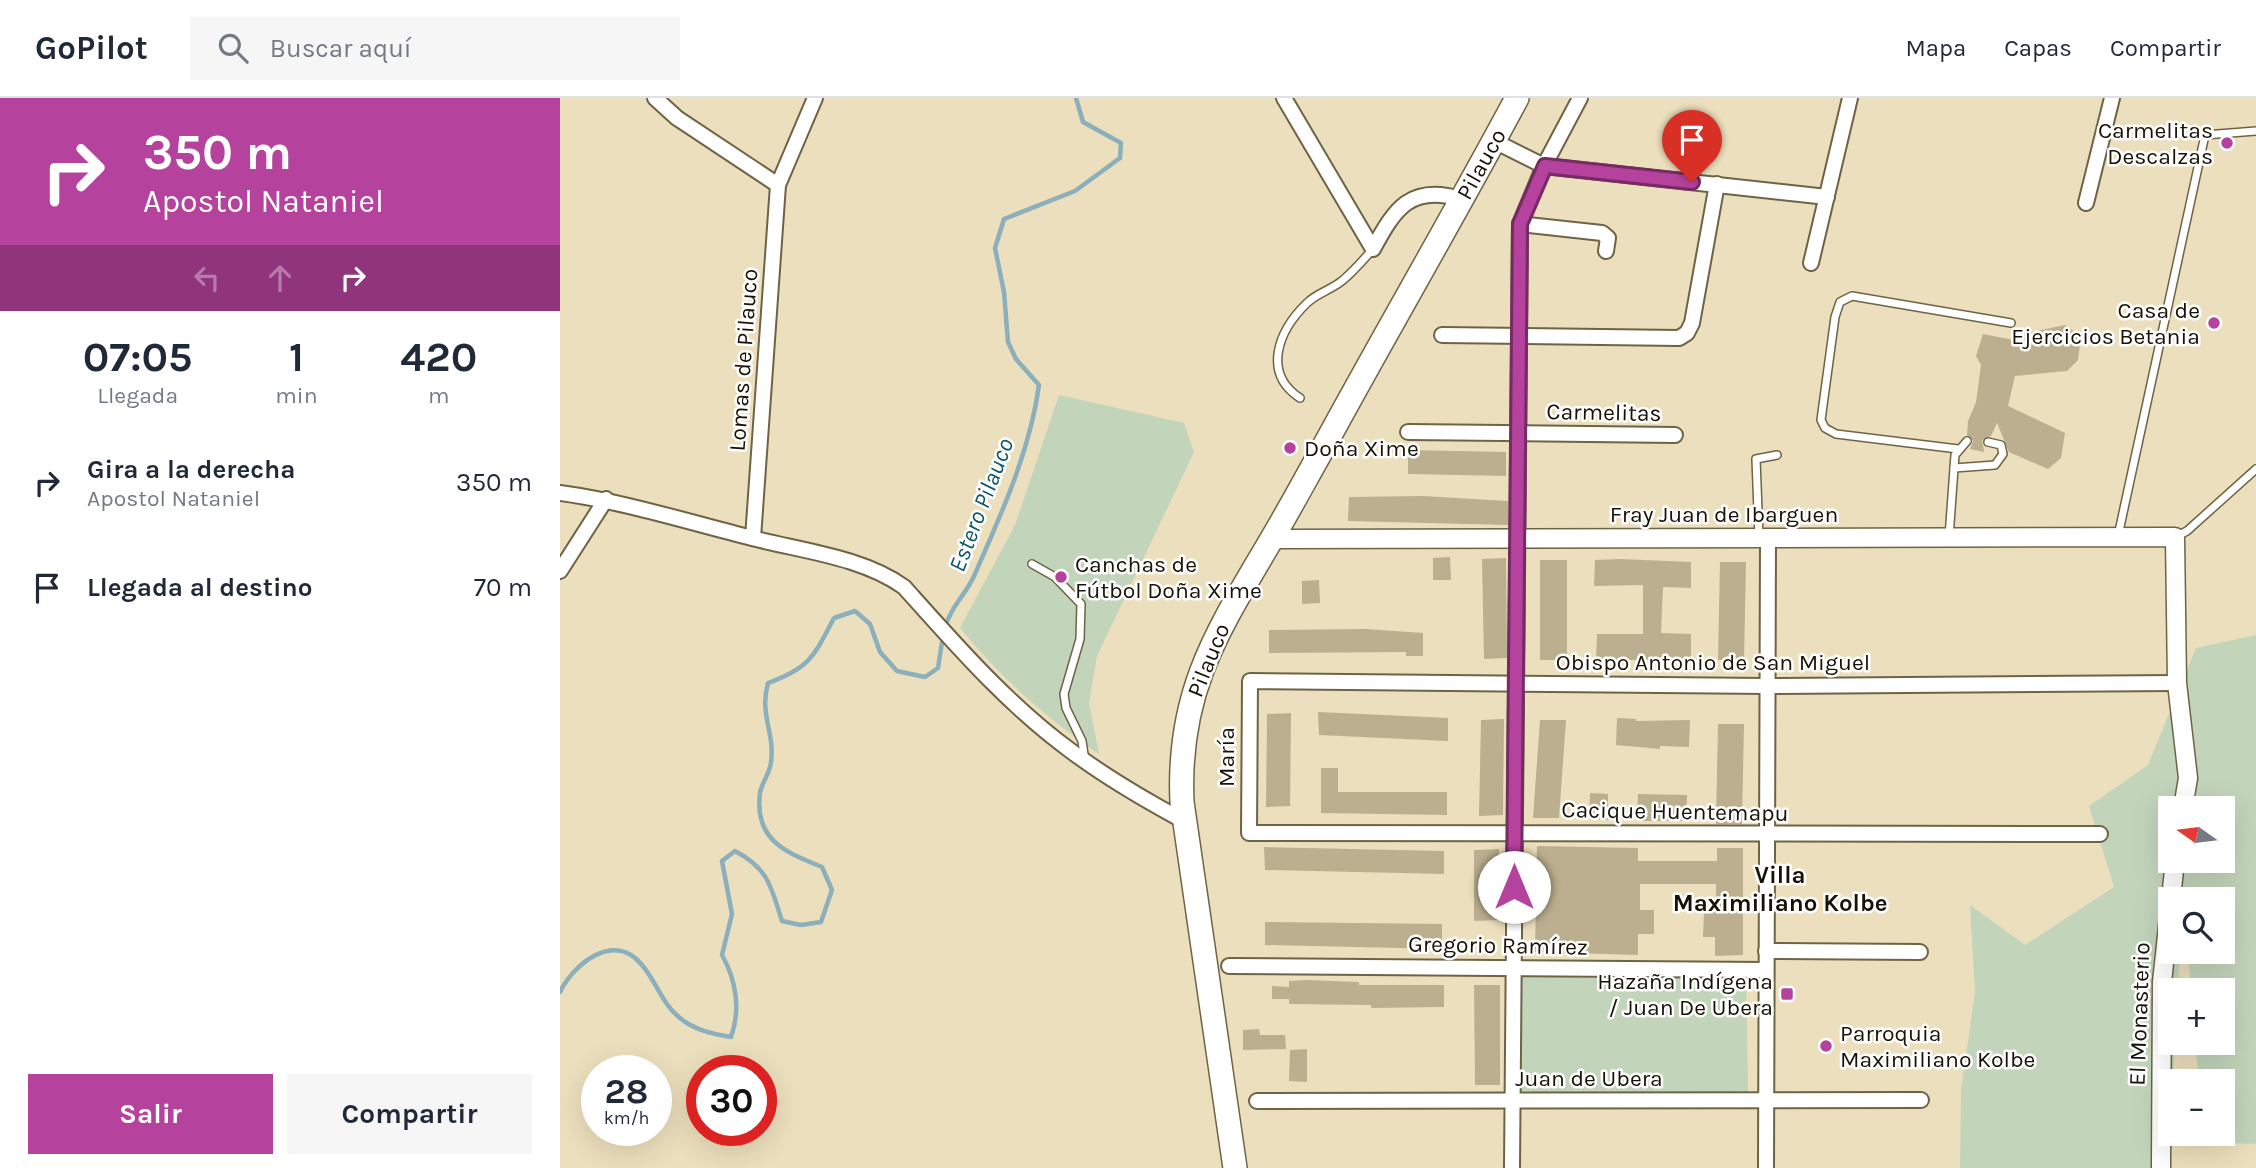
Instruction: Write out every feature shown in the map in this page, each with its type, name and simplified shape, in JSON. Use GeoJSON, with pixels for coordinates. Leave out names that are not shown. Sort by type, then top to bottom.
{"type":"FeatureCollection","features":[{"type":"Feature","properties":{"kind":"main road","name":"Pilauco"},"geometry":{"type":"LineString","coordinates":[[1235,1168],[1184,821],[1182,755],[1195,686],[1222,623],[1272,539],[1517,98]]}},
{"type":"Feature","properties":{"kind":"street"},"geometry":{"type":"LineString","coordinates":[[655,98],[677,118],[778,185]]}},
{"type":"Feature","properties":{"kind":"street","name":"Lomas de Pilauco"},"geometry":{"type":"LineString","coordinates":[[753,538],[778,185],[815,98]]}},
{"type":"Feature","properties":{"kind":"street"},"geometry":{"type":"LineString","coordinates":[[1284,98],[1373,249]]}},
{"type":"Feature","properties":{"kind":"street"},"geometry":{"type":"LineString","coordinates":[[1512,1168],[1520,224],[1545,166],[1580,98]]}},
{"type":"Feature","properties":{"kind":"street"},"geometry":{"type":"LineString","coordinates":[[1811,263],[1850,98]]}},
{"type":"Feature","properties":{"kind":"street"},"geometry":{"type":"LineString","coordinates":[[2086,204],[2112,98]]}},
{"type":"Feature","properties":{"kind":"street"},"geometry":{"type":"LineString","coordinates":[[1494,141],[1545,166],[1827,197]]}},
{"type":"Feature","properties":{"kind":"street"},"geometry":{"type":"LineString","coordinates":[[1442,335],[1679,338],[1692,323],[1717,184]]}},
{"type":"Feature","properties":{"kind":"street"},"geometry":{"type":"LineString","coordinates":[[1373,249],[1391,217],[1403,205],[1427,193],[1461,199]]}},
{"type":"Feature","properties":{"kind":"street"},"geometry":{"type":"LineString","coordinates":[[1520,224],[1602,233],[1608,238],[1606,251]]}},
{"type":"Feature","properties":{"kind":"street","name":"Carmelitas"},"geometry":{"type":"LineString","coordinates":[[1408,432],[1675,435]]}},
{"type":"Feature","properties":{"kind":"street"},"geometry":{"type":"LineString","coordinates":[[560,493],[606,499],[871,570],[904,587],[992,683],[1119,785],[1184,821]]}},
{"type":"Feature","properties":{"kind":"street"},"geometry":{"type":"LineString","coordinates":[[560,571],[606,499]]}},
{"type":"Feature","properties":{"kind":"street"},"geometry":{"type":"LineString","coordinates":[[2175,537],[2177,683],[2188,778],[2185,796]]}},
{"type":"Feature","properties":{"kind":"street","name":"Fray Juan de Ibarguen"},"geometry":{"type":"LineString","coordinates":[[1272,539],[2175,537]]}},
{"type":"Feature","properties":{"kind":"street"},"geometry":{"type":"LineString","coordinates":[[1763,538],[1767,686],[1766,1168]]}},
{"type":"Feature","properties":{"kind":"street","name":"Obispo Antonio de San Miguel"},"geometry":{"type":"LineString","coordinates":[[1250,681],[1767,686],[2177,683]]}},
{"type":"Feature","properties":{"kind":"street","name":"María"},"geometry":{"type":"LineString","coordinates":[[1248,833],[1250,681]]}},
{"type":"Feature","properties":{"kind":"street","name":"Cacique Huentemapu"},"geometry":{"type":"LineString","coordinates":[[1248,833],[2100,834]]}},
{"type":"Feature","properties":{"kind":"street","name":"El Monasterio"},"geometry":{"type":"LineString","coordinates":[[2161,1168],[2162,982],[2174,873]]}},
{"type":"Feature","properties":{"kind":"street"},"geometry":{"type":"LineString","coordinates":[[1766,951],[1920,952]]}},
{"type":"Feature","properties":{"kind":"street","name":"Gregorio Ramírez"},"geometry":{"type":"LineString","coordinates":[[1229,966],[1766,970]]}},
{"type":"Feature","properties":{"kind":"street","name":"Juan de Ubera"},"geometry":{"type":"LineString","coordinates":[[1257,1101],[1921,1100]]}},
{"type":"Feature","properties":{"kind":"lane"},"geometry":{"type":"LineString","coordinates":[[2118,537],[2205,135],[2256,131]]}},
{"type":"Feature","properties":{"kind":"lane"},"geometry":{"type":"LineString","coordinates":[[1300,398],[1286,388],[1278,374],[1277,355],[1287,329],[1307,302],[1342,281],[1373,249]]}},
{"type":"Feature","properties":{"kind":"lane"},"geometry":{"type":"LineString","coordinates":[[1958,449],[1836,434],[1825,428],[1821,420],[1835,317],[1840,302],[1852,296],[2011,323]]}},
{"type":"Feature","properties":{"kind":"lane"},"geometry":{"type":"LineString","coordinates":[[1949,537],[1954,468],[1958,449],[1967,441]]}},
{"type":"Feature","properties":{"kind":"lane"},"geometry":{"type":"LineString","coordinates":[[1954,468],[1995,465],[2003,454],[2001,445],[1988,442]]}},
{"type":"Feature","properties":{"kind":"lane"},"geometry":{"type":"LineString","coordinates":[[1763,538],[1756,459],[1777,455]]}},
{"type":"Feature","properties":{"kind":"lane"},"geometry":{"type":"LineString","coordinates":[[2175,537],[2187,531],[2256,469]]}},
{"type":"Feature","properties":{"kind":"lane"},"geometry":{"type":"LineString","coordinates":[[1032,564],[1055,577],[1081,604],[1080,639],[1064,694],[1066,708],[1082,741],[1086,761]]}},
{"type":"Feature","properties":{"kind":"green space","name":"Canchas de Fútbol Doña Xime"},"geometry":{"type":"Polygon","coordinates":[[[1059,395],[1184,423],[1194,452],[1097,656],[1089,703],[1099,754],[1025,696],[960,628],[1015,525],[1059,395]]]}},
{"type":"Feature","properties":{"kind":"green space"},"geometry":{"type":"Polygon","coordinates":[[[2256,635],[2256,1144],[2235,1143],[2235,1069],[2198,1069],[2196,1055],[2235,1055],[2235,978],[2190,978],[2189,964],[2235,964],[2235,887],[2158,887],[2158,964],[2179,964],[2179,978],[2158,978],[2158,1055],[2174,1055],[2173,1069],[2158,1069],[2158,1146],[2168,1146],[2167,1168],[1960,1168],[1961,1091],[1975,992],[1970,905],[2025,945],[2114,887],[2089,806],[2148,765],[2196,648],[2256,635]]]}},
{"type":"Feature","properties":{"kind":"green space"},"geometry":{"type":"Polygon","coordinates":[[[1519,973],[1746,973],[1748,1092],[1519,1093],[1519,973]]]}},
{"type":"Feature","properties":{"kind":"building"},"geometry":{"type":"Polygon","coordinates":[[[2065,325],[2081,336],[2078,360],[2067,371],[2015,376],[2008,406],[2065,433],[2061,458],[2048,469],[2009,452],[1997,423],[1991,436],[1982,440],[1984,452],[1970,449],[1973,441],[1967,435],[1968,421],[1976,402],[1981,365],[1976,356],[1983,334],[2024,342],[2022,334],[2065,325]]]}},
{"type":"Feature","properties":{"kind":"building"},"geometry":{"type":"Polygon","coordinates":[[[1408,450],[1506,452],[1506,476],[1408,474],[1408,450]]]}},
{"type":"Feature","properties":{"kind":"building"},"geometry":{"type":"Polygon","coordinates":[[[1423,496],[1508,501],[1508,525],[1348,521],[1349,497],[1423,496]]]}},
{"type":"Feature","properties":{"kind":"building"},"geometry":{"type":"Polygon","coordinates":[[[1450,557],[1451,580],[1433,580],[1433,558],[1450,557]]]}},
{"type":"Feature","properties":{"kind":"building"},"geometry":{"type":"Polygon","coordinates":[[[1506,558],[1507,658],[1484,659],[1482,559],[1506,558]]]}},
{"type":"Feature","properties":{"kind":"building"},"geometry":{"type":"Polygon","coordinates":[[[1540,560],[1567,560],[1567,660],[1540,660],[1540,560]]]}},
{"type":"Feature","properties":{"kind":"building"},"geometry":{"type":"Polygon","coordinates":[[[1595,560],[1691,562],[1691,588],[1663,587],[1661,633],[1691,634],[1691,660],[1596,660],[1597,634],[1643,634],[1643,585],[1594,586],[1595,560]]]}},
{"type":"Feature","properties":{"kind":"building"},"geometry":{"type":"Polygon","coordinates":[[[1720,562],[1746,562],[1744,660],[1718,660],[1720,562]]]}},
{"type":"Feature","properties":{"kind":"building"},"geometry":{"type":"Polygon","coordinates":[[[1319,580],[1320,603],[1302,604],[1302,581],[1319,580]]]}},
{"type":"Feature","properties":{"kind":"building"},"geometry":{"type":"Polygon","coordinates":[[[1366,629],[1423,633],[1423,656],[1406,656],[1406,652],[1269,653],[1269,630],[1366,629]]]}},
{"type":"Feature","properties":{"kind":"building"},"geometry":{"type":"Polygon","coordinates":[[[1318,712],[1448,718],[1448,741],[1319,735],[1318,712]]]}},
{"type":"Feature","properties":{"kind":"building"},"geometry":{"type":"Polygon","coordinates":[[[1291,713],[1290,806],[1266,807],[1267,714],[1291,713]]]}},
{"type":"Feature","properties":{"kind":"building"},"geometry":{"type":"Polygon","coordinates":[[[1617,718],[1636,721],[1690,720],[1689,747],[1660,746],[1660,749],[1616,745],[1617,718]]]}},
{"type":"Feature","properties":{"kind":"building"},"geometry":{"type":"Polygon","coordinates":[[[1504,719],[1503,815],[1479,816],[1481,720],[1504,719]]]}},
{"type":"Feature","properties":{"kind":"building"},"geometry":{"type":"Polygon","coordinates":[[[1540,720],[1566,720],[1559,818],[1533,818],[1540,720]]]}},
{"type":"Feature","properties":{"kind":"building"},"geometry":{"type":"Polygon","coordinates":[[[1718,724],[1744,724],[1742,824],[1716,824],[1718,724]]]}},
{"type":"Feature","properties":{"kind":"building"},"geometry":{"type":"Polygon","coordinates":[[[1321,768],[1338,768],[1338,792],[1447,792],[1447,815],[1321,813],[1321,768]]]}},
{"type":"Feature","properties":{"kind":"building"},"geometry":{"type":"Polygon","coordinates":[[[1590,793],[1608,794],[1608,820],[1589,819],[1590,793]]]}},
{"type":"Feature","properties":{"kind":"building"},"geometry":{"type":"Polygon","coordinates":[[[1638,794],[1687,795],[1686,821],[1637,821],[1638,794]]]}},
{"type":"Feature","properties":{"kind":"building"},"geometry":{"type":"Polygon","coordinates":[[[1537,846],[1638,848],[1638,861],[1717,861],[1717,848],[1743,848],[1743,955],[1715,956],[1715,937],[1703,937],[1704,912],[1716,912],[1716,884],[1640,884],[1640,910],[1654,910],[1654,934],[1638,934],[1638,955],[1535,952],[1537,846]]]}},
{"type":"Feature","properties":{"kind":"building"},"geometry":{"type":"Polygon","coordinates":[[[1264,847],[1444,851],[1444,874],[1265,870],[1264,847]]]}},
{"type":"Feature","properties":{"kind":"building"},"geometry":{"type":"Polygon","coordinates":[[[1499,849],[1500,920],[1474,921],[1474,850],[1499,849]]]}},
{"type":"Feature","properties":{"kind":"building"},"geometry":{"type":"Polygon","coordinates":[[[1265,922],[1442,924],[1442,949],[1265,945],[1265,922]]]}},
{"type":"Feature","properties":{"kind":"building"},"geometry":{"type":"Polygon","coordinates":[[[1289,981],[1359,982],[1359,985],[1444,985],[1444,1007],[1371,1008],[1371,1005],[1289,1004],[1289,999],[1272,999],[1272,986],[1289,987],[1289,981]]]}},
{"type":"Feature","properties":{"kind":"building"},"geometry":{"type":"Polygon","coordinates":[[[1474,985],[1500,985],[1500,1085],[1475,1085],[1474,985]]]}},
{"type":"Feature","properties":{"kind":"building"},"geometry":{"type":"Polygon","coordinates":[[[1259,1029],[1260,1035],[1285,1035],[1286,1049],[1243,1050],[1243,1030],[1259,1029]]]}},
{"type":"Feature","properties":{"kind":"building"},"geometry":{"type":"Polygon","coordinates":[[[1307,1049],[1307,1082],[1289,1081],[1290,1050],[1307,1049]]]}},
{"type":"Feature","properties":{"kind":"waterway","name":"Estero Pilauco"},"geometry":{"type":"LineString","coordinates":[[945,628],[974,576],[1004,506],[1029,434],[1039,385],[1016,359],[1008,342],[1004,292],[995,248],[1004,219],[1075,191],[1120,158],[1121,143],[1083,122],[1076,98]]}},
{"type":"Feature","properties":{"kind":"waterway","name":"Estero Pilauco"},"geometry":{"type":"LineString","coordinates":[[560,992],[566,981],[585,962],[608,951],[620,951],[631,955],[642,965],[668,1006],[685,1022],[711,1033],[731,1037],[736,1016],[736,995],[731,974],[722,955],[732,914],[722,861],[735,851],[755,865],[767,880],[782,921],[801,925],[821,922],[832,890],[822,867],[784,849],[767,833],[762,822],[760,793],[770,766],[772,751],[765,705],[768,683],[802,666],[815,651],[834,618],[855,611],[870,624],[880,652],[897,671],[925,677],[938,668],[943,636]]}},
{"type":"Feature","properties":{"kind":"place","name":"Carmelitas Descalzas"},"geometry":{"type":"Point","coordinates":[2227,143]}},
{"type":"Feature","properties":{"kind":"place","name":"Casa de Ejercicios Betania"},"geometry":{"type":"Point","coordinates":[2214,323]}},
{"type":"Feature","properties":{"kind":"place","name":"Doña Xime"},"geometry":{"type":"Point","coordinates":[1290,448]}},
{"type":"Feature","properties":{"kind":"place","name":"Canchas de Fútbol Doña Xime"},"geometry":{"type":"Point","coordinates":[1061,577]}},
{"type":"Feature","properties":{"kind":"place","name":"Hazaña Indígena / Juan De Ubera"},"geometry":{"type":"Point","coordinates":[1787,994]}},
{"type":"Feature","properties":{"kind":"place","name":"Parroquia Maximiliano Kolbe"},"geometry":{"type":"Point","coordinates":[1826,1046]}},
{"type":"Feature","properties":{"kind":"district","name":"Villa Maximiliano Kolbe"},"geometry":{"type":"Point","coordinates":[1780,889]}},
{"type":"Feature","properties":{"kind":"route"},"geometry":{"type":"LineString","coordinates":[[1514,887],[1520,224],[1545,166],[1692,182]]}}]}
